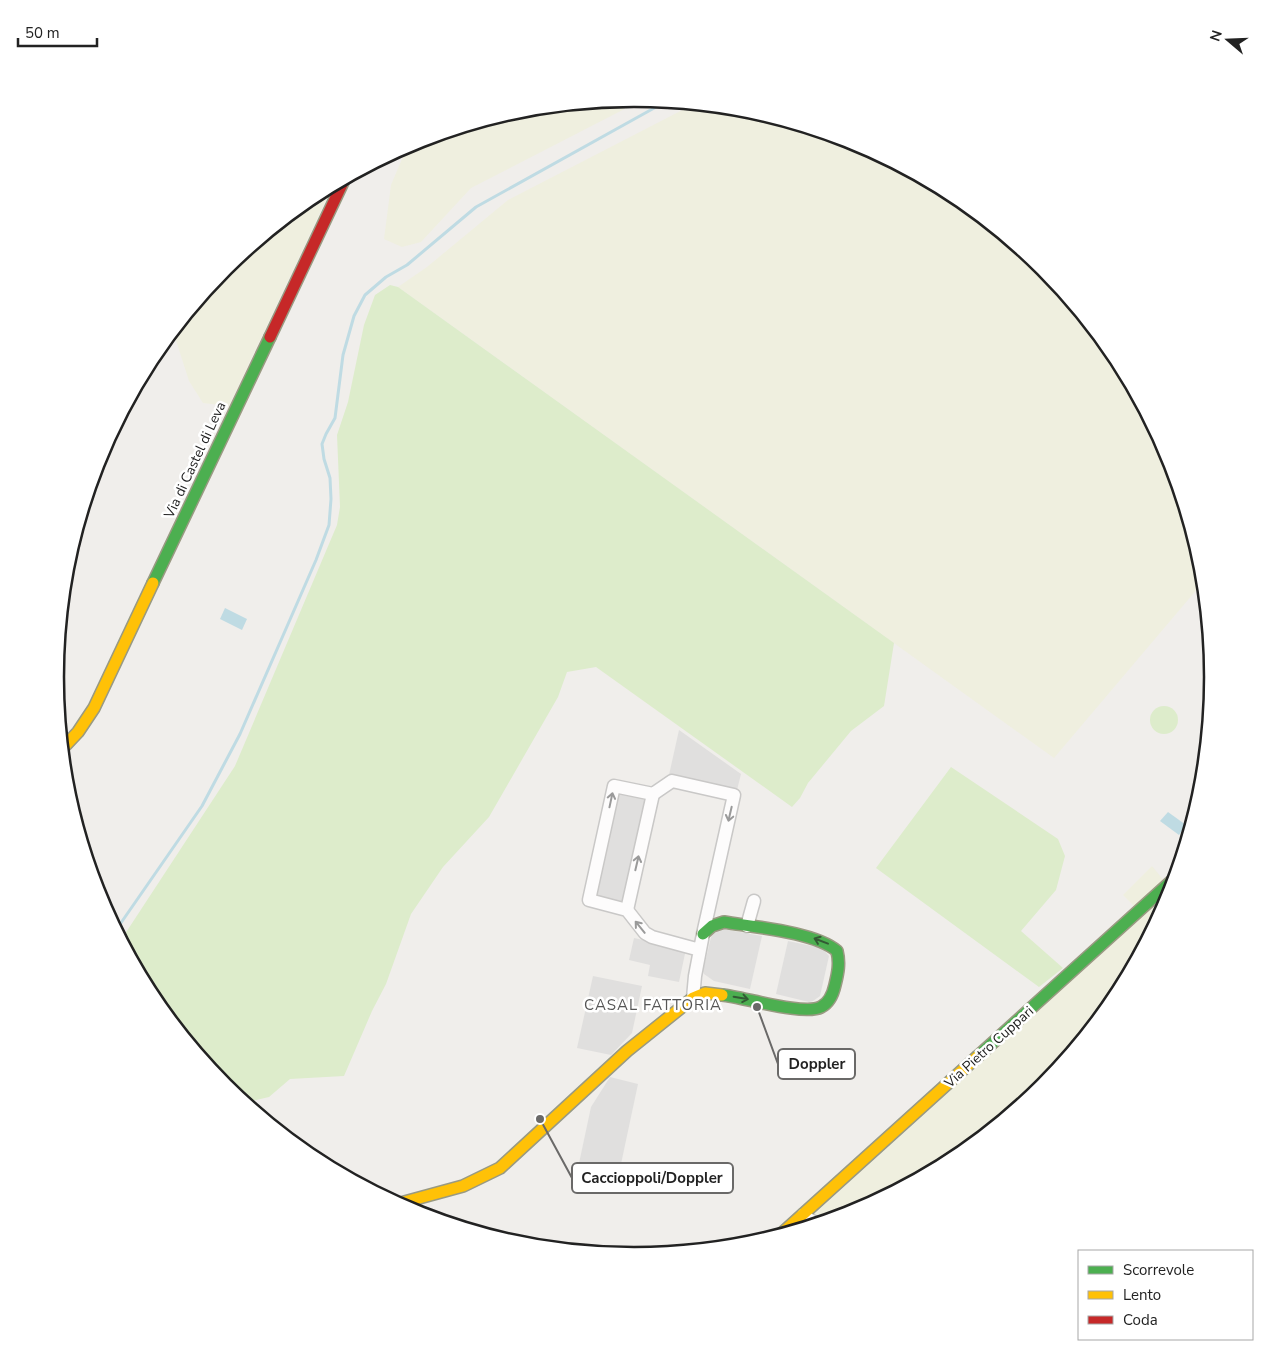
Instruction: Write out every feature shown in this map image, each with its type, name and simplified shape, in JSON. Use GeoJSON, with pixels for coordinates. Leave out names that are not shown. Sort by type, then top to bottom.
{"type":"FeatureCollection","features":[{"type":"Feature","properties":{"kind":"street","name":"Via di Castel di Leva"},"geometry":{"type":"LineString","coordinates":[[68,743],[78,732],[94,708],[339,190]]}},
{"type":"Feature","properties":{"kind":"street"},"geometry":{"type":"LineString","coordinates":[[627,910],[653,794],[672,781],[734,794],[703,934],[695,976],[694,998]]}},
{"type":"Feature","properties":{"kind":"street"},"geometry":{"type":"LineString","coordinates":[[653,794],[614,786],[589,900],[627,910],[649,936],[700,950]]}},
{"type":"Feature","properties":{"kind":"street","name":"Via Pietro Cuppari"},"geometry":{"type":"LineString","coordinates":[[791,1225],[1164,888]]}},
{"type":"Feature","properties":{"kind":"street"},"geometry":{"type":"LineString","coordinates":[[747,926],[754,901]]}},
{"type":"Feature","properties":{"kind":"street"},"geometry":{"type":"LineString","coordinates":[[409,1201],[461,1186],[500,1168],[627,1051],[694,998],[705,993],[737,996],[806,1010],[821,1007],[829,1000],[834,991],[840,966],[838,954],[825,942],[815,938],[724,922],[712,926],[703,934]]}},
{"type":"Feature","properties":{"kind":"street"},"geometry":{"type":"LineString","coordinates":[[803,1215],[809,1219]]}},
{"type":"Feature","properties":{"kind":"green space"},"geometry":{"type":"Polygon","coordinates":[[[628,107],[471,188],[421,242],[402,247],[384,239],[391,185],[403,157],[451,138],[523,118],[597,108],[628,107]]]}},
{"type":"Feature","properties":{"kind":"green space"},"geometry":{"type":"Polygon","coordinates":[[[684,109],[745,118],[817,138],[886,166],[919,184],[951,203],[981,225],[1037,274],[1086,330],[1108,361],[1128,392],[1161,459],[1185,530],[1197,589],[1054,758],[398,287],[427,267],[508,200],[684,109]]]}},
{"type":"Feature","properties":{"kind":"green space"},"geometry":{"type":"Polygon","coordinates":[[[327,197],[229,406],[203,403],[189,381],[176,339],[182,330],[231,274],[258,249],[287,225],[327,197]]]}},
{"type":"Feature","properties":{"kind":"green space"},"geometry":{"type":"Polygon","coordinates":[[[390,285],[398,287],[894,643],[884,706],[851,731],[808,783],[800,798],[792,807],[596,667],[567,672],[558,697],[489,817],[443,867],[411,914],[386,984],[372,1011],[344,1076],[290,1079],[269,1097],[253,1101],[231,1081],[182,1025],[140,963],[125,934],[235,766],[337,525],[340,507],[337,435],[348,402],[364,325],[375,295],[390,285]]]}},
{"type":"Feature","properties":{"kind":"green space"},"geometry":{"type":"Polygon","coordinates":[[[1164,706],[1174,710],[1178,720],[1174,730],[1164,734],[1154,730],[1150,720],[1154,710],[1164,706]]]}},
{"type":"Feature","properties":{"kind":"green space"},"geometry":{"type":"Polygon","coordinates":[[[951,767],[1058,839],[1065,856],[1056,890],[1021,931],[1063,968],[1039,987],[876,868],[951,767]]]}},
{"type":"Feature","properties":{"kind":"green space"},"geometry":{"type":"Polygon","coordinates":[[[1152,866],[1165,882],[1136,908],[1123,895],[1152,866]]]}},
{"type":"Feature","properties":{"kind":"green space"},"geometry":{"type":"Polygon","coordinates":[[[1158,903],[1128,963],[1086,1025],[1037,1081],[1010,1106],[951,1152],[919,1171],[886,1189],[852,1204],[816,1217],[813,1215],[1158,903]]]}},
{"type":"Feature","properties":{"kind":"shaded area"},"geometry":{"type":"Polygon","coordinates":[[[679,730],[741,774],[737,790],[669,775],[679,730]]]}},
{"type":"Feature","properties":{"kind":"shaded area"},"geometry":{"type":"Polygon","coordinates":[[[615,790],[647,795],[625,902],[592,895],[615,790]]]}},
{"type":"Feature","properties":{"kind":"shaded area"},"geometry":{"type":"Polygon","coordinates":[[[717,928],[762,936],[750,989],[714,981],[704,974],[703,971],[712,933],[717,928]]]}},
{"type":"Feature","properties":{"kind":"shaded area"},"geometry":{"type":"Polygon","coordinates":[[[634,938],[686,949],[679,982],[648,976],[650,965],[629,960],[634,938]]]}},
{"type":"Feature","properties":{"kind":"shaded area"},"geometry":{"type":"Polygon","coordinates":[[[788,941],[822,948],[829,956],[820,996],[813,1001],[809,1002],[776,994],[788,941]]]}},
{"type":"Feature","properties":{"kind":"shaded area"},"geometry":{"type":"Polygon","coordinates":[[[593,976],[642,986],[632,1033],[611,1055],[577,1048],[593,976]]]}},
{"type":"Feature","properties":{"kind":"shaded area"},"geometry":{"type":"Polygon","coordinates":[[[610,1077],[638,1084],[618,1178],[578,1168],[591,1107],[610,1077]]]}},
{"type":"Feature","properties":{"kind":"water"},"geometry":{"type":"Polygon","coordinates":[[[225,608],[247,619],[242,630],[220,619],[225,608]]]}},
{"type":"Feature","properties":{"kind":"water"},"geometry":{"type":"Polygon","coordinates":[[[1168,812],[1185,824],[1179,835],[1160,821],[1168,812]]]}},
{"type":"Feature","properties":{"kind":"waterway"},"geometry":{"type":"LineString","coordinates":[[120,924],[202,806],[240,734],[316,560],[329,525],[331,499],[330,478],[322,444],[335,418],[343,355],[354,316],[365,295],[386,277],[407,265],[476,207],[655,108]]}},
{"type":"Feature","properties":{"kind":"traffic: fast"},"geometry":{"type":"LineString","coordinates":[[153,583],[270,337]]}},
{"type":"Feature","properties":{"kind":"traffic: fast"},"geometry":{"type":"LineString","coordinates":[[977,1057],[1164,888]]}},
{"type":"Feature","properties":{"kind":"traffic: fast"},"geometry":{"type":"LineString","coordinates":[[703,934],[712,926],[724,922],[799,935],[814,939],[837,951],[838,968],[834,988],[828,1001],[821,1007],[813,1009],[788,1008],[722,995]]}},
{"type":"Feature","properties":{"kind":"traffic: slow"},"geometry":{"type":"LineString","coordinates":[[68,743],[78,732],[94,708],[153,583]]}},
{"type":"Feature","properties":{"kind":"traffic: slow"},"geometry":{"type":"LineString","coordinates":[[409,1201],[463,1186],[500,1168],[627,1051],[693,998],[705,993],[722,995]]}},
{"type":"Feature","properties":{"kind":"traffic: slow"},"geometry":{"type":"LineString","coordinates":[[791,1225],[977,1057]]}},
{"type":"Feature","properties":{"kind":"traffic: jam"},"geometry":{"type":"LineString","coordinates":[[270,337],[340,190]]}},
{"type":"Feature","properties":{"kind":"place","name":"Doppler"},"geometry":{"type":"Point","coordinates":[757,1007]}},
{"type":"Feature","properties":{"kind":"place","name":"Caccioppoli/Doppler"},"geometry":{"type":"Point","coordinates":[540,1119]}},
{"type":"Feature","properties":{"kind":"district","name":"CASAL FATTORIA"},"geometry":{"type":"Point","coordinates":[653,1005]}}]}
